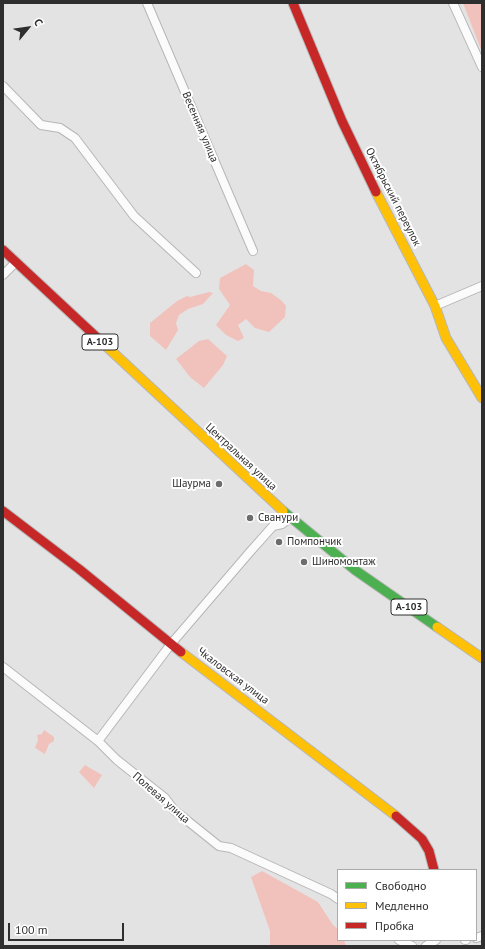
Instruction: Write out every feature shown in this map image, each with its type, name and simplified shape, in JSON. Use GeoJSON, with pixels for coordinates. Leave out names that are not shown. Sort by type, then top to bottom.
{"type":"FeatureCollection","features":[{"type":"Feature","properties":{"kind":"street","name":"Весенняя улица"},"geometry":{"type":"LineString","coordinates":[[147,3],[253,252]]}},
{"type":"Feature","properties":{"kind":"street","name":"Октябрьский переулок"},"geometry":{"type":"LineString","coordinates":[[293,3],[342,121],[435,306],[446,338],[482,398]]}},
{"type":"Feature","properties":{"kind":"street"},"geometry":{"type":"LineString","coordinates":[[453,3],[482,67]]}},
{"type":"Feature","properties":{"kind":"street"},"geometry":{"type":"LineString","coordinates":[[3,86],[41,125],[60,128],[75,138],[134,216],[196,273]]}},
{"type":"Feature","properties":{"kind":"street","name":"Центральная улица"},"geometry":{"type":"LineString","coordinates":[[3,250],[290,518],[355,570],[482,658]]}},
{"type":"Feature","properties":{"kind":"street"},"geometry":{"type":"LineString","coordinates":[[3,275],[16,262]]}},
{"type":"Feature","properties":{"kind":"street"},"geometry":{"type":"LineString","coordinates":[[435,306],[482,286]]}},
{"type":"Feature","properties":{"kind":"street","name":"Чкаловская улица"},"geometry":{"type":"LineString","coordinates":[[3,511],[79,569],[171,644],[402,821],[422,839],[429,851],[434,869]]}},
{"type":"Feature","properties":{"kind":"street"},"geometry":{"type":"LineString","coordinates":[[98,741],[171,644],[273,526],[282,524],[290,518]]}},
{"type":"Feature","properties":{"kind":"street","name":"Полевая улица"},"geometry":{"type":"LineString","coordinates":[[3,667],[98,741],[117,760],[165,798],[174,810],[219,846],[231,848],[331,894],[337,898]]}},
{"type":"Feature","properties":{"kind":"street"},"geometry":{"type":"LineString","coordinates":[[401,941],[412,946]]}},
{"type":"Feature","properties":{"kind":"shaded area"},"geometry":{"type":"Polygon","coordinates":[[[463,3],[482,3],[482,52],[463,3]]]}},
{"type":"Feature","properties":{"kind":"shaded area"},"geometry":{"type":"Polygon","coordinates":[[[246,264],[254,270],[253,286],[261,291],[271,293],[282,301],[286,306],[285,317],[269,332],[255,328],[246,319],[238,325],[244,338],[238,341],[226,335],[216,325],[230,305],[219,289],[220,278],[246,264]]]}},
{"type":"Feature","properties":{"kind":"shaded area"},"geometry":{"type":"Polygon","coordinates":[[[209,292],[213,293],[203,304],[188,309],[179,315],[176,323],[178,330],[166,350],[150,336],[150,323],[177,301],[187,296],[190,297],[209,292]]]}},
{"type":"Feature","properties":{"kind":"shaded area"},"geometry":{"type":"Polygon","coordinates":[[[208,339],[227,356],[223,365],[204,388],[190,377],[176,359],[199,341],[208,339]]]}},
{"type":"Feature","properties":{"kind":"shaded area"},"geometry":{"type":"Polygon","coordinates":[[[44,730],[54,737],[54,741],[49,744],[45,754],[35,748],[38,740],[37,735],[42,734],[44,730]]]}},
{"type":"Feature","properties":{"kind":"shaded area"},"geometry":{"type":"Polygon","coordinates":[[[85,765],[102,775],[94,788],[79,772],[85,765]]]}},
{"type":"Feature","properties":{"kind":"shaded area"},"geometry":{"type":"Polygon","coordinates":[[[262,871],[318,902],[333,925],[337,928],[337,941],[344,941],[346,946],[270,946],[270,931],[251,877],[262,871]]]}},
{"type":"Feature","properties":{"kind":"traffic: fast"},"geometry":{"type":"LineString","coordinates":[[283,511],[355,570],[437,627]]}},
{"type":"Feature","properties":{"kind":"traffic: slow"},"geometry":{"type":"LineString","coordinates":[[376,192],[435,306],[446,338],[482,398]]}},
{"type":"Feature","properties":{"kind":"traffic: slow"},"geometry":{"type":"LineString","coordinates":[[105,345],[283,511]]}},
{"type":"Feature","properties":{"kind":"traffic: slow"},"geometry":{"type":"LineString","coordinates":[[437,627],[482,658]]}},
{"type":"Feature","properties":{"kind":"traffic: slow"},"geometry":{"type":"LineString","coordinates":[[181,652],[396,816]]}},
{"type":"Feature","properties":{"kind":"traffic: jam"},"geometry":{"type":"LineString","coordinates":[[293,3],[342,121],[376,192]]}},
{"type":"Feature","properties":{"kind":"traffic: jam"},"geometry":{"type":"LineString","coordinates":[[3,250],[105,345]]}},
{"type":"Feature","properties":{"kind":"traffic: jam"},"geometry":{"type":"LineString","coordinates":[[3,511],[79,569],[181,652]]}},
{"type":"Feature","properties":{"kind":"traffic: jam"},"geometry":{"type":"LineString","coordinates":[[396,816],[422,839],[429,851],[434,869]]}},
{"type":"Feature","properties":{"kind":"place","name":"Шаурма"},"geometry":{"type":"Point","coordinates":[219,484]}},
{"type":"Feature","properties":{"kind":"place","name":"Сванури"},"geometry":{"type":"Point","coordinates":[250,518]}},
{"type":"Feature","properties":{"kind":"place","name":"Помпончик"},"geometry":{"type":"Point","coordinates":[279,542]}},
{"type":"Feature","properties":{"kind":"place","name":"Шиномонтаж"},"geometry":{"type":"Point","coordinates":[304,562]}}]}
